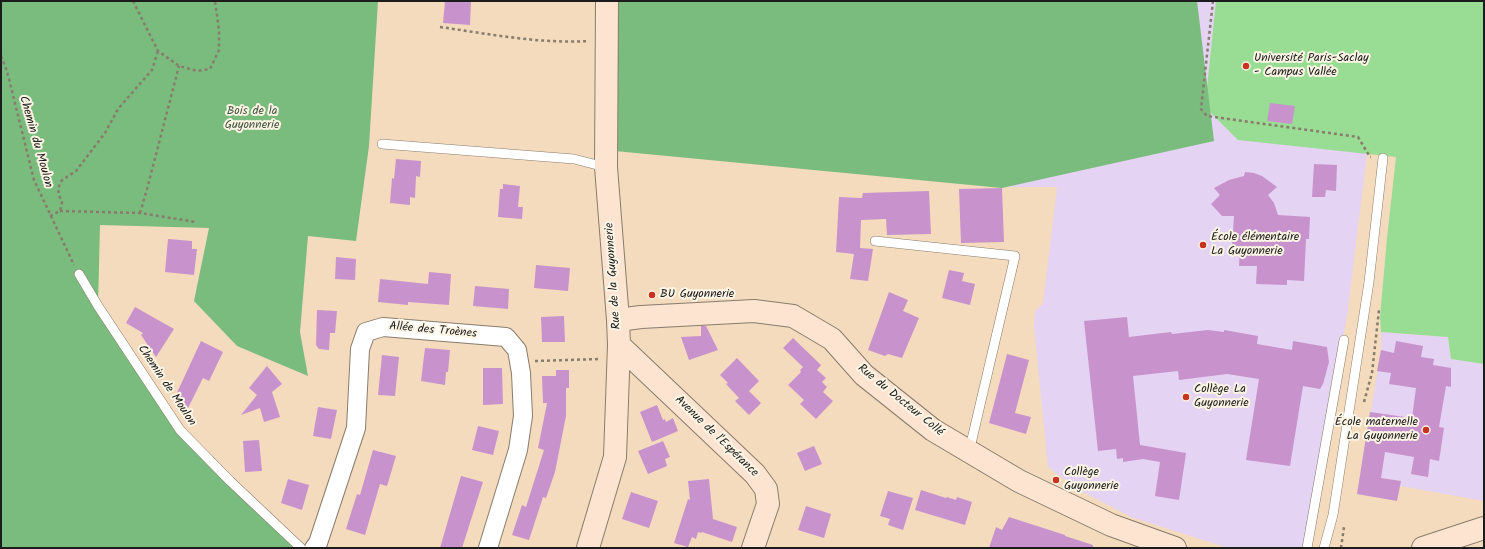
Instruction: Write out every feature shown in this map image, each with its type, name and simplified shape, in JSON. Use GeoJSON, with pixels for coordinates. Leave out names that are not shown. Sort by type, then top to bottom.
{"type":"FeatureCollection","features":[{"type":"Feature","properties":{"kind":"street","name":"Rue de la Guyonnerie"},"geometry":{"type":"LineString","coordinates":[[588,548],[615,457],[619,352],[618,320],[606,167],[607,1]]}},
{"type":"Feature","properties":{"kind":"street","name":"Rue du Docteur Collé"},"geometry":{"type":"LineString","coordinates":[[618,320],[641,317],[754,311],[793,316],[832,339],[864,375],[933,430],[969,452],[1019,481],[1111,524],[1175,548]]}},
{"type":"Feature","properties":{"kind":"street","name":"Allée des Troènes"},"geometry":{"type":"LineString","coordinates":[[314,548],[318,543],[356,428],[360,349],[366,332],[383,327],[506,337],[517,350],[521,373],[523,416],[518,450],[488,548]]}},
{"type":"Feature","properties":{"kind":"street","name":"Avenue de l'Espérance"},"geometry":{"type":"LineString","coordinates":[[619,352],[755,474],[766,489],[768,504],[753,548]]}},
{"type":"Feature","properties":{"kind":"street"},"geometry":{"type":"LineString","coordinates":[[1423,548],[1484,528]]}},
{"type":"Feature","properties":{"kind":"lane"},"geometry":{"type":"LineString","coordinates":[[382,144],[463,149],[574,159],[606,167]]}},
{"type":"Feature","properties":{"kind":"lane"},"geometry":{"type":"LineString","coordinates":[[1324,548],[1333,515],[1370,282],[1383,158]]}},
{"type":"Feature","properties":{"kind":"lane"},"geometry":{"type":"LineString","coordinates":[[875,241],[1015,256],[969,452]]}},
{"type":"Feature","properties":{"kind":"lane","name":"Chemin de Moulon"},"geometry":{"type":"LineString","coordinates":[[79,274],[98,306],[180,430],[230,481],[301,548]]}},
{"type":"Feature","properties":{"kind":"lane"},"geometry":{"type":"LineString","coordinates":[[1306,548],[1344,340]]}},
{"type":"Feature","properties":{"kind":"path"},"geometry":{"type":"LineString","coordinates":[[133,1],[158,51],[179,66],[197,71],[210,69],[219,50],[220,30],[215,1]]}},
{"type":"Feature","properties":{"kind":"path"},"geometry":{"type":"LineString","coordinates":[[1213,1],[1201,109],[1207,116],[1358,137]]}},
{"type":"Feature","properties":{"kind":"path"},"geometry":{"type":"LineString","coordinates":[[440,27],[514,37],[564,41],[606,39]]}},
{"type":"Feature","properties":{"kind":"path"},"geometry":{"type":"LineString","coordinates":[[60,211],[62,203],[58,188],[62,180],[76,171],[105,133],[118,109],[152,70],[158,51]]}},
{"type":"Feature","properties":{"kind":"path","name":"Chemin du Moulon"},"geometry":{"type":"LineString","coordinates":[[1,56],[7,71],[34,180],[79,274]]}},
{"type":"Feature","properties":{"kind":"path"},"geometry":{"type":"LineString","coordinates":[[140,213],[179,66]]}},
{"type":"Feature","properties":{"kind":"path"},"geometry":{"type":"LineString","coordinates":[[50,216],[60,211],[140,213],[196,222]]}},
{"type":"Feature","properties":{"kind":"path"},"geometry":{"type":"LineString","coordinates":[[519,361],[619,352]]}},
{"type":"Feature","properties":{"kind":"shaded area"},"geometry":{"type":"Polygon","coordinates":[[[1011,1],[1484,1],[1367,154],[1347,317],[1302,548],[1228,548],[1131,517],[1079,490],[1048,467],[1034,327],[1035,311],[1043,304],[1057,187],[1005,187],[1011,1]]]}},
{"type":"Feature","properties":{"kind":"shaded area","name":"École maternelle La Guyonnerie"},"geometry":{"type":"Polygon","coordinates":[[[1381,332],[1448,337],[1451,359],[1484,364],[1484,501],[1400,486],[1400,481],[1381,478],[1362,467],[1381,350],[1381,332]]]}},
{"type":"Feature","properties":{"kind":"green space","name":"Bois de la Guyonnerie"},"geometry":{"type":"Polygon","coordinates":[[[1,1],[378,1],[369,146],[356,241],[308,236],[300,332],[308,376],[237,346],[194,301],[209,228],[100,225],[98,306],[180,430],[296,548],[1,548],[1,1]]]}},
{"type":"Feature","properties":{"kind":"green space"},"geometry":{"type":"Polygon","coordinates":[[[617,1],[1197,1],[1214,141],[1002,188],[615,151],[617,1]]]}},
{"type":"Feature","properties":{"kind":"green space"},"geometry":{"type":"Polygon","coordinates":[[[1216,1],[1484,1],[1484,364],[1451,359],[1448,337],[1381,332],[1380,317],[1396,157],[1238,140],[1205,107],[1216,1]]]}},
{"type":"Feature","properties":{"kind":"building"},"geometry":{"type":"Polygon","coordinates":[[[445,1],[471,1],[470,25],[443,23],[445,1]]]}},
{"type":"Feature","properties":{"kind":"building"},"geometry":{"type":"Polygon","coordinates":[[[1270,103],[1295,106],[1292,124],[1267,121],[1270,103]]]}},
{"type":"Feature","properties":{"kind":"building"},"geometry":{"type":"Polygon","coordinates":[[[396,159],[421,161],[420,177],[416,176],[415,198],[410,197],[410,205],[390,203],[392,178],[394,179],[396,159]]]}},
{"type":"Feature","properties":{"kind":"building"},"geometry":{"type":"Polygon","coordinates":[[[1314,164],[1337,165],[1336,191],[1326,190],[1325,197],[1312,197],[1314,164]]]}},
{"type":"Feature","properties":{"kind":"building"},"geometry":{"type":"Polygon","coordinates":[[[1245,172],[1262,176],[1277,187],[1268,195],[1274,203],[1278,215],[1310,217],[1309,239],[1306,239],[1304,281],[1287,280],[1287,285],[1256,284],[1257,266],[1239,266],[1240,248],[1232,248],[1234,216],[1222,216],[1211,204],[1220,195],[1214,188],[1229,180],[1244,176],[1245,172]]]}},
{"type":"Feature","properties":{"kind":"building"},"geometry":{"type":"Polygon","coordinates":[[[503,184],[520,186],[518,207],[523,207],[522,219],[498,217],[500,189],[503,189],[503,184]]]}},
{"type":"Feature","properties":{"kind":"building"},"geometry":{"type":"Polygon","coordinates":[[[1002,188],[1004,242],[961,243],[959,189],[1002,188]]]}},
{"type":"Feature","properties":{"kind":"building"},"geometry":{"type":"Polygon","coordinates":[[[929,191],[931,234],[887,235],[886,219],[861,220],[860,248],[873,249],[868,281],[850,279],[854,254],[836,252],[839,197],[862,198],[863,193],[929,191]]]}},
{"type":"Feature","properties":{"kind":"building"},"geometry":{"type":"Polygon","coordinates":[[[168,239],[192,241],[192,249],[197,249],[194,275],[165,272],[168,239]]]}},
{"type":"Feature","properties":{"kind":"building"},"geometry":{"type":"Polygon","coordinates":[[[336,257],[356,259],[355,280],[335,279],[336,257]]]}},
{"type":"Feature","properties":{"kind":"building"},"geometry":{"type":"Polygon","coordinates":[[[536,265],[570,268],[568,291],[534,288],[536,265]]]}},
{"type":"Feature","properties":{"kind":"building"},"geometry":{"type":"Polygon","coordinates":[[[949,270],[964,273],[962,281],[975,284],[970,305],[942,298],[949,270]]]}},
{"type":"Feature","properties":{"kind":"building"},"geometry":{"type":"Polygon","coordinates":[[[429,272],[451,274],[449,305],[408,302],[408,305],[378,302],[380,279],[428,284],[429,272]]]}},
{"type":"Feature","properties":{"kind":"building"},"geometry":{"type":"Polygon","coordinates":[[[475,286],[509,289],[508,309],[473,306],[475,286]]]}},
{"type":"Feature","properties":{"kind":"building"},"geometry":{"type":"Polygon","coordinates":[[[889,292],[908,300],[903,311],[919,318],[902,358],[888,354],[885,356],[868,350],[889,292]]]}},
{"type":"Feature","properties":{"kind":"building"},"geometry":{"type":"Polygon","coordinates":[[[135,307],[174,329],[156,357],[141,335],[143,333],[126,323],[135,307]]]}},
{"type":"Feature","properties":{"kind":"building"},"geometry":{"type":"Polygon","coordinates":[[[317,310],[337,311],[335,333],[330,333],[329,350],[319,349],[316,345],[317,310]]]}},
{"type":"Feature","properties":{"kind":"building"},"geometry":{"type":"Polygon","coordinates":[[[564,316],[565,342],[542,342],[541,317],[564,316]]]}},
{"type":"Feature","properties":{"kind":"building"},"geometry":{"type":"Polygon","coordinates":[[[1127,317],[1129,337],[1171,332],[1172,334],[1208,330],[1224,332],[1224,330],[1258,336],[1257,344],[1292,350],[1293,341],[1327,347],[1329,362],[1323,384],[1320,389],[1303,386],[1290,466],[1246,460],[1259,379],[1227,374],[1179,380],[1178,371],[1133,376],[1140,445],[1186,453],[1179,500],[1155,496],[1160,462],[1143,459],[1123,462],[1123,458],[1117,459],[1116,449],[1098,451],[1084,321],[1127,317]]]}},
{"type":"Feature","properties":{"kind":"building"},"geometry":{"type":"Polygon","coordinates":[[[701,326],[706,326],[718,350],[689,360],[681,337],[701,336],[701,326]]]}},
{"type":"Feature","properties":{"kind":"building"},"geometry":{"type":"Polygon","coordinates":[[[793,338],[821,365],[817,370],[826,378],[822,382],[827,387],[823,392],[833,401],[816,419],[800,404],[804,400],[788,385],[801,372],[800,370],[803,367],[783,348],[793,338]]]}},
{"type":"Feature","properties":{"kind":"building"},"geometry":{"type":"Polygon","coordinates":[[[201,341],[223,352],[209,381],[203,378],[187,410],[174,399],[201,341]]]}},
{"type":"Feature","properties":{"kind":"building"},"geometry":{"type":"Polygon","coordinates":[[[1396,341],[1423,346],[1421,357],[1434,359],[1433,365],[1451,368],[1451,387],[1446,386],[1439,427],[1444,428],[1439,461],[1430,459],[1428,477],[1411,474],[1414,457],[1385,452],[1381,478],[1401,481],[1397,501],[1357,494],[1370,412],[1412,418],[1416,388],[1389,384],[1391,373],[1377,371],[1381,350],[1394,353],[1396,341]]]}},
{"type":"Feature","properties":{"kind":"building"},"geometry":{"type":"Polygon","coordinates":[[[425,348],[450,350],[445,385],[421,381],[425,348]]]}},
{"type":"Feature","properties":{"kind":"building"},"geometry":{"type":"Polygon","coordinates":[[[1007,354],[1029,360],[1015,413],[1031,417],[1026,434],[989,423],[1007,354]]]}},
{"type":"Feature","properties":{"kind":"building"},"geometry":{"type":"Polygon","coordinates":[[[382,355],[399,357],[395,396],[378,395],[382,355]]]}},
{"type":"Feature","properties":{"kind":"building"},"geometry":{"type":"Polygon","coordinates":[[[737,358],[759,381],[749,391],[761,403],[749,415],[735,401],[739,398],[720,375],[737,358]]]}},
{"type":"Feature","properties":{"kind":"building"},"geometry":{"type":"Polygon","coordinates":[[[267,366],[282,384],[272,392],[280,417],[264,422],[260,408],[241,415],[257,395],[249,388],[267,366]]]}},
{"type":"Feature","properties":{"kind":"building"},"geometry":{"type":"Polygon","coordinates":[[[483,368],[502,368],[503,404],[483,405],[483,368]]]}},
{"type":"Feature","properties":{"kind":"building"},"geometry":{"type":"Polygon","coordinates":[[[556,370],[569,370],[569,388],[566,388],[566,416],[555,472],[546,498],[543,497],[529,540],[512,535],[522,505],[526,507],[544,450],[538,448],[547,403],[543,403],[542,376],[556,376],[556,370]]]}},
{"type":"Feature","properties":{"kind":"building"},"geometry":{"type":"Polygon","coordinates":[[[657,405],[663,420],[665,419],[666,422],[673,418],[678,431],[652,442],[640,412],[657,405]]]}},
{"type":"Feature","properties":{"kind":"building"},"geometry":{"type":"Polygon","coordinates":[[[318,407],[337,410],[331,439],[313,436],[318,407]]]}},
{"type":"Feature","properties":{"kind":"building"},"geometry":{"type":"Polygon","coordinates":[[[478,426],[499,431],[493,455],[472,450],[478,426]]]}},
{"type":"Feature","properties":{"kind":"building"},"geometry":{"type":"Polygon","coordinates":[[[259,440],[262,471],[245,472],[243,441],[259,440]]]}},
{"type":"Feature","properties":{"kind":"building"},"geometry":{"type":"Polygon","coordinates":[[[663,441],[670,457],[665,459],[667,466],[648,474],[638,451],[663,441]]]}},
{"type":"Feature","properties":{"kind":"building"},"geometry":{"type":"Polygon","coordinates":[[[814,446],[822,464],[805,471],[797,453],[814,446]]]}},
{"type":"Feature","properties":{"kind":"building"},"geometry":{"type":"Polygon","coordinates":[[[373,450],[396,456],[387,486],[380,484],[365,535],[346,529],[357,494],[360,495],[373,450]]]}},
{"type":"Feature","properties":{"kind":"building"},"geometry":{"type":"Polygon","coordinates":[[[461,476],[483,482],[462,548],[440,548],[461,476]]]}},
{"type":"Feature","properties":{"kind":"building"},"geometry":{"type":"Polygon","coordinates":[[[288,479],[309,485],[302,510],[281,503],[288,479]]]}},
{"type":"Feature","properties":{"kind":"building"},"geometry":{"type":"Polygon","coordinates":[[[709,479],[713,519],[737,527],[732,542],[698,532],[696,539],[692,537],[688,547],[674,543],[688,499],[690,500],[688,481],[709,479]]]}},
{"type":"Feature","properties":{"kind":"building"},"geometry":{"type":"Polygon","coordinates":[[[921,490],[946,498],[956,500],[957,497],[972,502],[965,525],[915,510],[921,490]]]}},
{"type":"Feature","properties":{"kind":"building"},"geometry":{"type":"Polygon","coordinates":[[[888,491],[913,498],[903,530],[888,525],[890,519],[880,516],[888,491]]]}},
{"type":"Feature","properties":{"kind":"building"},"geometry":{"type":"Polygon","coordinates":[[[631,492],[658,501],[649,528],[622,519],[631,492]]]}},
{"type":"Feature","properties":{"kind":"building"},"geometry":{"type":"Polygon","coordinates":[[[806,506],[831,514],[824,538],[798,530],[806,506]]]}},
{"type":"Feature","properties":{"kind":"building"},"geometry":{"type":"Polygon","coordinates":[[[1009,517],[1093,545],[1093,548],[989,548],[996,527],[1002,530],[1009,517]]]}},
{"type":"Feature","properties":{"kind":"place","name":"Université Paris-Saclay - Campus Vallée"},"geometry":{"type":"Point","coordinates":[1246,66]}},
{"type":"Feature","properties":{"kind":"place","name":"École élémentaire La Guyonnerie"},"geometry":{"type":"Point","coordinates":[1203,245]}},
{"type":"Feature","properties":{"kind":"place","name":"BU Guyonnerie"},"geometry":{"type":"Point","coordinates":[652,295]}},
{"type":"Feature","properties":{"kind":"place","name":"Collège La Guyonnerie"},"geometry":{"type":"Point","coordinates":[1186,397]}},
{"type":"Feature","properties":{"kind":"place","name":"École maternelle La Guyonnerie"},"geometry":{"type":"Point","coordinates":[1426,430]}},
{"type":"Feature","properties":{"kind":"place","name":"Collège Guyonnerie"},"geometry":{"type":"Point","coordinates":[1056,480]}}]}
